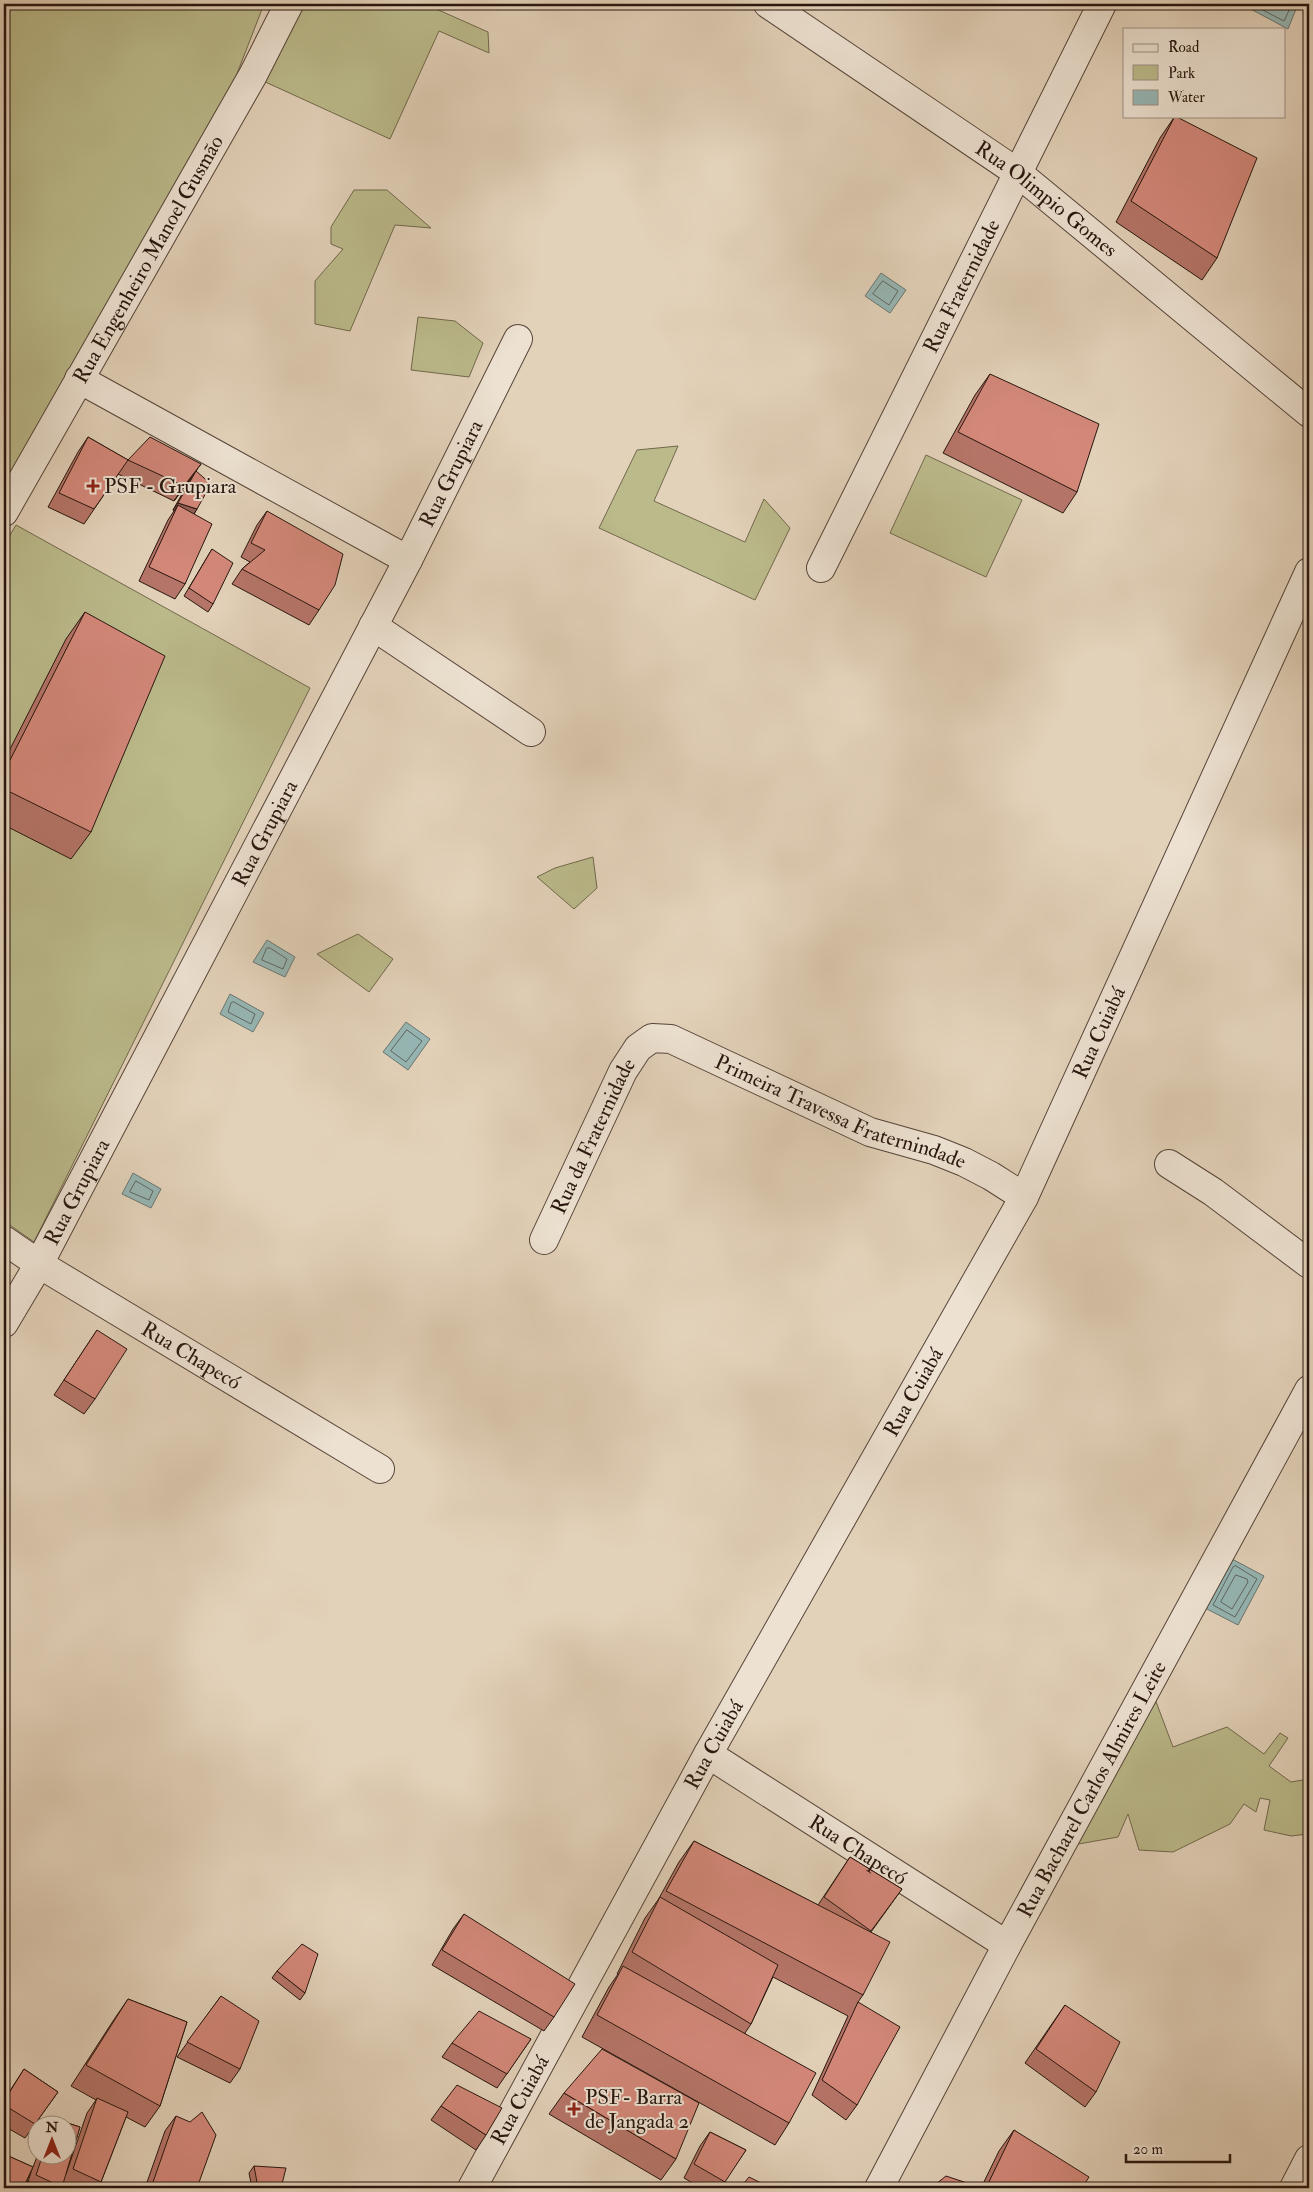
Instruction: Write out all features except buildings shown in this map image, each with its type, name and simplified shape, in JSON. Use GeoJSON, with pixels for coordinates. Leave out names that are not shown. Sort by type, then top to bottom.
{"type":"FeatureCollection","features":[{"type":"Feature","properties":{"kind":"street","name":"Rua Engenheiro Manoel Gusmão"},"geometry":{"type":"LineString","coordinates":[[4,512],[253,75],[289,4]]}},
{"type":"Feature","properties":{"kind":"street","name":"Rua Olimpio Gomes"},"geometry":{"type":"LineString","coordinates":[[768,4],[1018,173],[1309,413]]}},
{"type":"Feature","properties":{"kind":"street","name":"Rua Fraternidade"},"geometry":{"type":"LineString","coordinates":[[821,568],[1102,4]]}},
{"type":"Feature","properties":{"kind":"street","name":"Rua Grupiara"},"geometry":{"type":"LineString","coordinates":[[4,1322],[39,1264],[408,560],[518,339]]}},
{"type":"Feature","properties":{"kind":"street"},"geometry":{"type":"LineString","coordinates":[[79,379],[408,560]]}},
{"type":"Feature","properties":{"kind":"street","name":"Rua Cuiabá"},"geometry":{"type":"LineString","coordinates":[[472,2188],[708,1754],[1024,1197],[1309,572]]}},
{"type":"Feature","properties":{"kind":"street"},"geometry":{"type":"LineString","coordinates":[[373,626],[531,732]]}},
{"type":"Feature","properties":{"kind":"street","name":"Primeira Travessa Fraternindade"},"geometry":{"type":"LineString","coordinates":[[652,1038],[671,1039],[870,1132],[934,1150],[964,1162],[991,1176],[1024,1197]]}},
{"type":"Feature","properties":{"kind":"street","name":"Rua da Fraternidade"},"geometry":{"type":"LineString","coordinates":[[544,1240],[623,1071],[638,1048],[652,1038]]}},
{"type":"Feature","properties":{"kind":"street"},"geometry":{"type":"LineString","coordinates":[[1169,1164],[1213,1192],[1309,1264]]}},
{"type":"Feature","properties":{"kind":"street","name":"Rua Chapecó"},"geometry":{"type":"LineString","coordinates":[[4,1240],[39,1264],[380,1469]]}},
{"type":"Feature","properties":{"kind":"street","name":"Rua Bacharel Carlos Almires Leite"},"geometry":{"type":"LineString","coordinates":[[879,2188],[1007,1945],[1309,1390]]}},
{"type":"Feature","properties":{"kind":"street","name":"Rua Chapecó"},"geometry":{"type":"LineString","coordinates":[[708,1754],[1007,1945]]}},
{"type":"Feature","properties":{"kind":"street"},"geometry":{"type":"LineString","coordinates":[[1294,2188],[1309,2159]]}},
{"type":"Feature","properties":{"kind":"green space"},"geometry":{"type":"Polygon","coordinates":[[[4,4],[264,4],[202,164],[4,495],[4,4]]]}},
{"type":"Feature","properties":{"kind":"green space"},"geometry":{"type":"Polygon","coordinates":[[[296,4],[425,4],[488,32],[489,53],[439,31],[390,139],[261,80],[296,4]]]}},
{"type":"Feature","properties":{"kind":"green space"},"geometry":{"type":"Polygon","coordinates":[[[354,190],[387,190],[431,228],[395,225],[350,331],[315,324],[315,281],[343,249],[331,244],[331,227],[354,190]]]}},
{"type":"Feature","properties":{"kind":"green space"},"geometry":{"type":"Polygon","coordinates":[[[418,317],[455,321],[483,343],[469,377],[411,370],[418,317]]]}},
{"type":"Feature","properties":{"kind":"green space"},"geometry":{"type":"Polygon","coordinates":[[[678,446],[654,501],[745,542],[764,499],[790,528],[755,600],[599,528],[637,450],[678,446]]]}},
{"type":"Feature","properties":{"kind":"green space"},"geometry":{"type":"Polygon","coordinates":[[[926,455],[1022,500],[986,577],[890,533],[926,455]]]}},
{"type":"Feature","properties":{"kind":"green space"},"geometry":{"type":"Polygon","coordinates":[[[16,525],[310,688],[34,1242],[4,1221],[4,545],[16,525]]]}},
{"type":"Feature","properties":{"kind":"green space"},"geometry":{"type":"Polygon","coordinates":[[[593,857],[597,888],[574,909],[537,877],[555,868],[593,857]]]}},
{"type":"Feature","properties":{"kind":"green space"},"geometry":{"type":"Polygon","coordinates":[[[358,934],[393,959],[369,992],[317,954],[358,934]]]}},
{"type":"Feature","properties":{"kind":"green space"},"geometry":{"type":"Polygon","coordinates":[[[1155,1699],[1173,1747],[1227,1727],[1264,1754],[1280,1733],[1288,1738],[1269,1766],[1291,1782],[1309,1779],[1309,1799],[1306,1801],[1308,1834],[1291,1836],[1264,1830],[1270,1800],[1260,1798],[1256,1812],[1244,1804],[1230,1824],[1173,1852],[1139,1850],[1128,1814],[1118,1837],[1073,1845],[1155,1699]]]}},
{"type":"Feature","properties":{"kind":"water"},"geometry":{"type":"Polygon","coordinates":[[[1247,4],[1298,4],[1288,29],[1245,6],[1247,4]]]}},
{"type":"Feature","properties":{"kind":"water"},"geometry":{"type":"Polygon","coordinates":[[[881,273],[906,290],[890,313],[865,296],[881,273]]]}},
{"type":"Feature","properties":{"kind":"water"},"geometry":{"type":"Polygon","coordinates":[[[267,940],[295,957],[285,977],[253,962],[267,940]]]}},
{"type":"Feature","properties":{"kind":"water"},"geometry":{"type":"Polygon","coordinates":[[[230,994],[264,1013],[253,1032],[220,1014],[230,994]]]}},
{"type":"Feature","properties":{"kind":"water"},"geometry":{"type":"Polygon","coordinates":[[[406,1022],[430,1039],[408,1070],[383,1052],[406,1022]]]}},
{"type":"Feature","properties":{"kind":"water"},"geometry":{"type":"Polygon","coordinates":[[[133,1173],[161,1189],[151,1208],[122,1194],[133,1173]]]}},
{"type":"Feature","properties":{"kind":"water"},"geometry":{"type":"Polygon","coordinates":[[[1232,1559],[1264,1576],[1238,1625],[1205,1608],[1232,1559]]]}},
{"type":"Feature","properties":{"kind":"place","name":"PSF - Grupiara"},"geometry":{"type":"Point","coordinates":[93,486]}},
{"type":"Feature","properties":{"kind":"place","name":"PSF- Barra de Jangada 2"},"geometry":{"type":"Point","coordinates":[574,2109]}}]}
